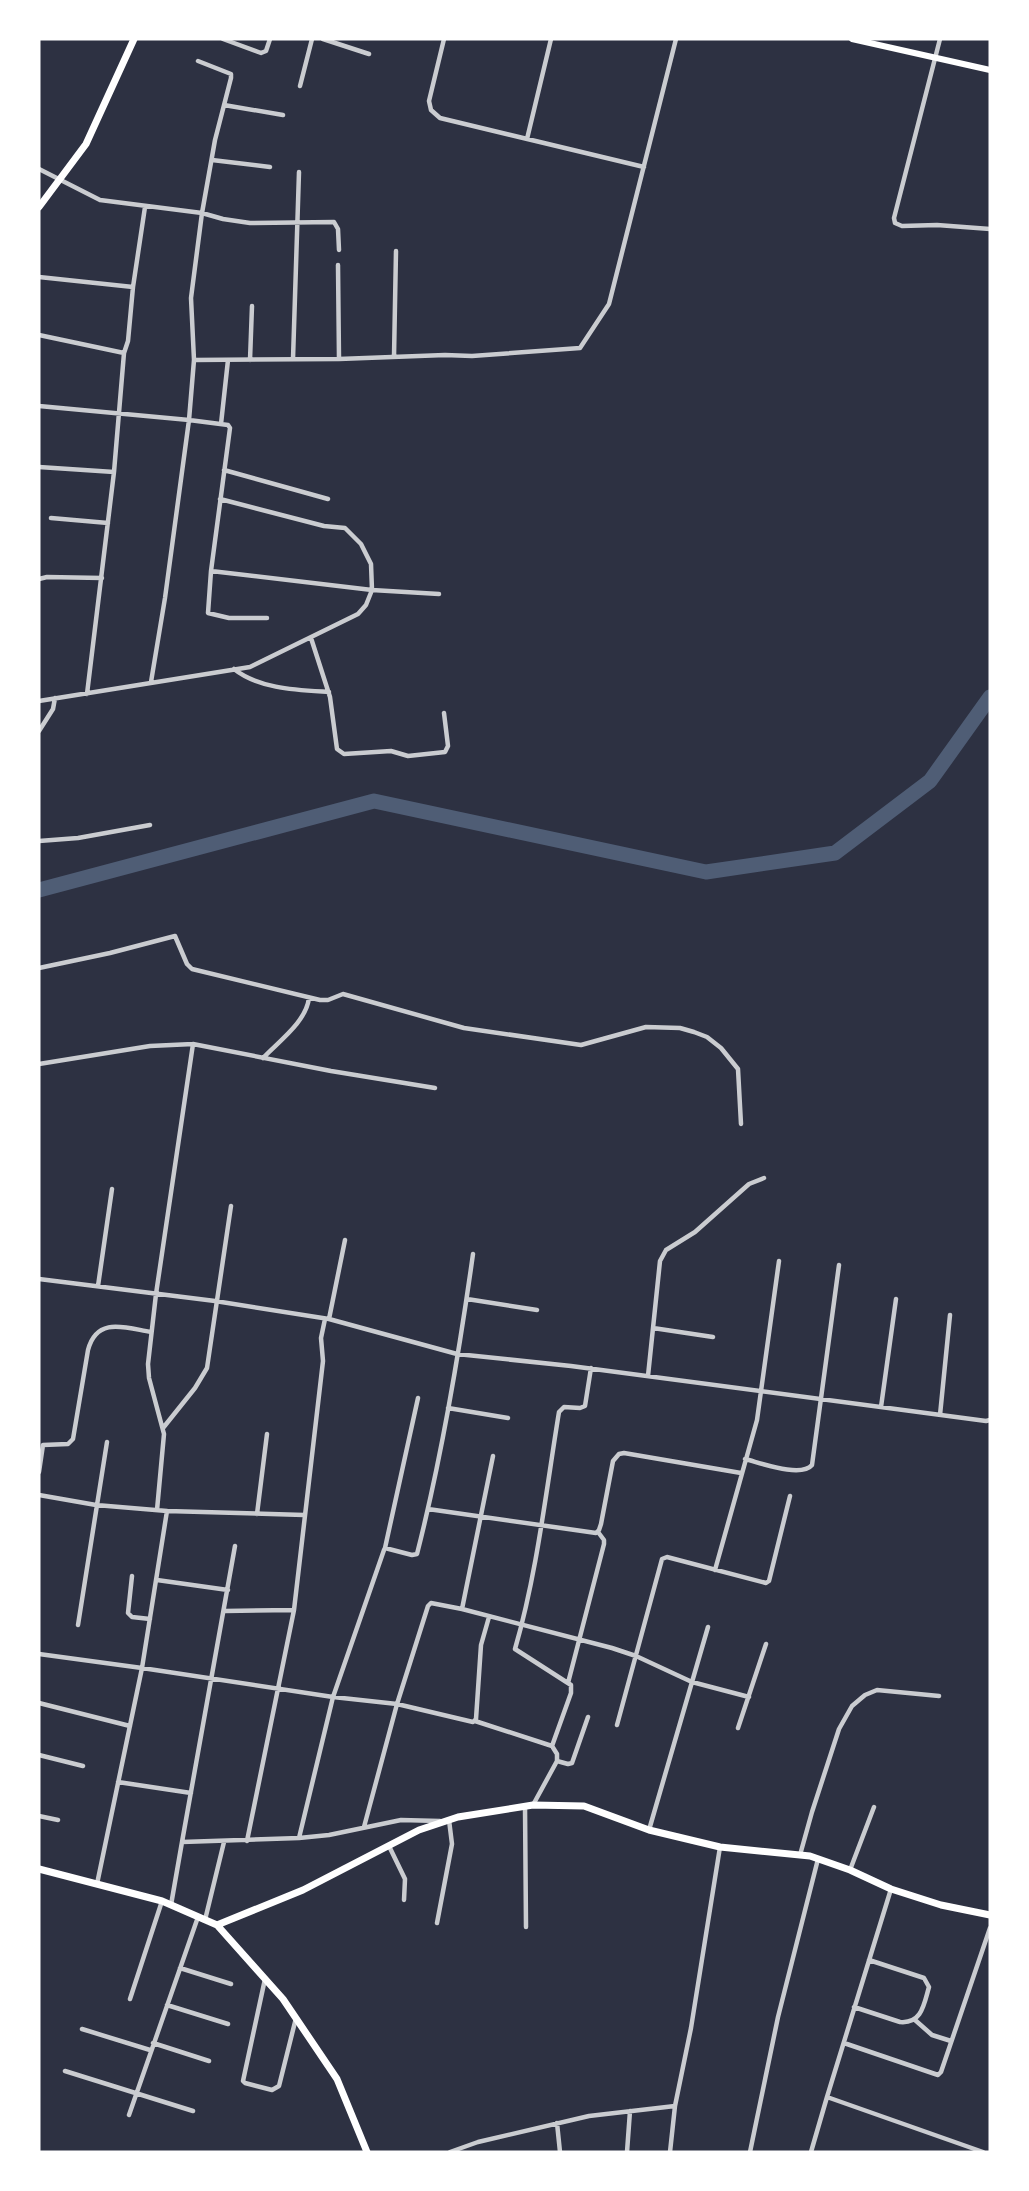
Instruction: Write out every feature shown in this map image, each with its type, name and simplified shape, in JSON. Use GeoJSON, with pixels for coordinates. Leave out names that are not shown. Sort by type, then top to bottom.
{"type":"FeatureCollection","features":[{"type":"Feature","properties":{"kind":"main road"},"geometry":{"type":"LineString","coordinates":[[39,207],[86,144],[134,39]]}},
{"type":"Feature","properties":{"kind":"main road"},"geometry":{"type":"LineString","coordinates":[[852,39],[990,70]]}},
{"type":"Feature","properties":{"kind":"main road"},"geometry":{"type":"LineString","coordinates":[[218,1925],[303,1890],[419,1830],[447,1821],[529,1805],[584,1806],[650,1830],[720,1847],[818,1859],[850,1870],[891,1889],[941,1905],[990,1915]]}},
{"type":"Feature","properties":{"kind":"main road"},"geometry":{"type":"LineString","coordinates":[[39,1869],[162,1901],[218,1925],[283,1998],[337,2079],[367,2152]]}},
{"type":"Feature","properties":{"kind":"street"},"geometry":{"type":"LineString","coordinates":[[223,39],[261,53],[266,51],[270,39]]}},
{"type":"Feature","properties":{"kind":"street"},"geometry":{"type":"LineString","coordinates":[[300,86],[312,39]]}},
{"type":"Feature","properties":{"kind":"street"},"geometry":{"type":"LineString","coordinates":[[323,39],[369,54]]}},
{"type":"Feature","properties":{"kind":"street"},"geometry":{"type":"LineString","coordinates":[[444,39],[429,101],[431,110],[440,118],[644,167]]}},
{"type":"Feature","properties":{"kind":"street"},"geometry":{"type":"LineString","coordinates":[[527,139],[551,39]]}},
{"type":"Feature","properties":{"kind":"street"},"geometry":{"type":"LineString","coordinates":[[194,360],[472,356],[580,348],[609,304],[676,39]]}},
{"type":"Feature","properties":{"kind":"street"},"geometry":{"type":"LineString","coordinates":[[940,39],[896,205],[895,223],[902,226],[937,225],[990,229]]}},
{"type":"Feature","properties":{"kind":"street"},"geometry":{"type":"LineString","coordinates":[[151,681],[165,598],[189,420],[194,360],[191,298],[202,213],[231,74],[198,62]]}},
{"type":"Feature","properties":{"kind":"street"},"geometry":{"type":"LineString","coordinates":[[224,105],[283,115]]}},
{"type":"Feature","properties":{"kind":"street"},"geometry":{"type":"LineString","coordinates":[[212,160],[270,167]]}},
{"type":"Feature","properties":{"kind":"street"},"geometry":{"type":"LineString","coordinates":[[39,169],[100,200],[202,213],[250,223],[334,222],[338,229],[339,250]]}},
{"type":"Feature","properties":{"kind":"street"},"geometry":{"type":"LineString","coordinates":[[293,359],[299,172]]}},
{"type":"Feature","properties":{"kind":"street"},"geometry":{"type":"LineString","coordinates":[[87,694],[114,472],[124,353],[128,341],[133,287],[145,207]]}},
{"type":"Feature","properties":{"kind":"street"},"geometry":{"type":"LineString","coordinates":[[394,357],[396,252]]}},
{"type":"Feature","properties":{"kind":"street"},"geometry":{"type":"LineString","coordinates":[[338,265],[339,359]]}},
{"type":"Feature","properties":{"kind":"street"},"geometry":{"type":"LineString","coordinates":[[39,277],[133,287]]}},
{"type":"Feature","properties":{"kind":"street"},"geometry":{"type":"LineString","coordinates":[[250,360],[252,306]]}},
{"type":"Feature","properties":{"kind":"street"},"geometry":{"type":"LineString","coordinates":[[39,335],[124,353]]}},
{"type":"Feature","properties":{"kind":"street"},"geometry":{"type":"LineString","coordinates":[[221,424],[228,360]]}},
{"type":"Feature","properties":{"kind":"street"},"geometry":{"type":"LineString","coordinates":[[39,406],[228,425],[230,428],[211,571],[208,613],[229,618],[267,618]]}},
{"type":"Feature","properties":{"kind":"street"},"geometry":{"type":"LineString","coordinates":[[39,467],[114,472]]}},
{"type":"Feature","properties":{"kind":"street"},"geometry":{"type":"LineString","coordinates":[[224,470],[328,498]]}},
{"type":"Feature","properties":{"kind":"street"},"geometry":{"type":"LineString","coordinates":[[39,701],[151,681],[250,667],[358,614],[366,605],[372,590],[369,558],[361,544],[345,528],[324,526],[220,499]]}},
{"type":"Feature","properties":{"kind":"street"},"geometry":{"type":"LineString","coordinates":[[51,518],[108,523]]}},
{"type":"Feature","properties":{"kind":"street"},"geometry":{"type":"LineString","coordinates":[[211,571],[372,590],[440,594]]}},
{"type":"Feature","properties":{"kind":"street"},"geometry":{"type":"LineString","coordinates":[[39,579],[47,577],[102,578]]}},
{"type":"Feature","properties":{"kind":"street"},"geometry":{"type":"LineString","coordinates":[[310,638],[329,692],[337,749],[344,754],[391,751],[408,756],[445,752],[448,746],[444,713]]}},
{"type":"Feature","properties":{"kind":"street"},"geometry":{"type":"LineString","coordinates":[[234,669],[247,678],[263,683],[298,690],[329,692]]}},
{"type":"Feature","properties":{"kind":"street"},"geometry":{"type":"LineString","coordinates":[[39,731],[53,709],[55,699]]}},
{"type":"Feature","properties":{"kind":"street"},"geometry":{"type":"LineString","coordinates":[[39,841],[78,838],[150,825]]}},
{"type":"Feature","properties":{"kind":"street"},"geometry":{"type":"LineString","coordinates":[[39,968],[175,936],[187,964],[192,969],[309,998],[328,1000],[343,994],[464,1028],[581,1045],[646,1027],[680,1028],[707,1037],[721,1048],[738,1069],[741,1124]]}},
{"type":"Feature","properties":{"kind":"street"},"geometry":{"type":"LineString","coordinates":[[263,1058],[303,1017],[309,998]]}},
{"type":"Feature","properties":{"kind":"street"},"geometry":{"type":"LineString","coordinates":[[157,1510],[163,1428],[149,1378],[148,1364],[156,1294],[193,1044]]}},
{"type":"Feature","properties":{"kind":"street"},"geometry":{"type":"LineString","coordinates":[[39,1065],[150,1046],[193,1044],[435,1088]]}},
{"type":"Feature","properties":{"kind":"street"},"geometry":{"type":"LineString","coordinates":[[648,1376],[662,1255],[666,1250],[695,1232],[749,1184],[764,1178]]}},
{"type":"Feature","properties":{"kind":"street"},"geometry":{"type":"LineString","coordinates":[[98,1287],[112,1189]]}},
{"type":"Feature","properties":{"kind":"street"},"geometry":{"type":"LineString","coordinates":[[163,1428],[195,1388],[207,1368],[215,1301],[231,1206]]}},
{"type":"Feature","properties":{"kind":"street"},"geometry":{"type":"LineString","coordinates":[[247,1841],[294,1610],[323,1361],[321,1338],[345,1240]]}},
{"type":"Feature","properties":{"kind":"street"},"geometry":{"type":"LineString","coordinates":[[385,1548],[412,1555],[417,1554],[448,1408],[473,1254]]}},
{"type":"Feature","properties":{"kind":"street"},"geometry":{"type":"LineString","coordinates":[[715,1570],[754,1432],[762,1392],[779,1261]]}},
{"type":"Feature","properties":{"kind":"street"},"geometry":{"type":"LineString","coordinates":[[745,1459],[796,1471],[810,1468],[812,1465],[839,1265]]}},
{"type":"Feature","properties":{"kind":"street"},"geometry":{"type":"LineString","coordinates":[[39,1279],[215,1301],[327,1319],[457,1354],[591,1368],[821,1400],[990,1420]]}},
{"type":"Feature","properties":{"kind":"street"},"geometry":{"type":"LineString","coordinates":[[467,1299],[537,1310]]}},
{"type":"Feature","properties":{"kind":"street"},"geometry":{"type":"LineString","coordinates":[[881,1407],[896,1299]]}},
{"type":"Feature","properties":{"kind":"street"},"geometry":{"type":"LineString","coordinates":[[940,1415],[950,1315]]}},
{"type":"Feature","properties":{"kind":"street"},"geometry":{"type":"LineString","coordinates":[[39,1472],[43,1445],[68,1444],[73,1439],[88,1350],[96,1333],[103,1328],[113,1326],[151,1332]]}},
{"type":"Feature","properties":{"kind":"street"},"geometry":{"type":"LineString","coordinates":[[653,1328],[713,1337]]}},
{"type":"Feature","properties":{"kind":"street"},"geometry":{"type":"LineString","coordinates":[[552,1746],[571,1693],[571,1685],[515,1651],[522,1626],[541,1525],[559,1412],[564,1407],[585,1406],[591,1368]]}},
{"type":"Feature","properties":{"kind":"street"},"geometry":{"type":"LineString","coordinates":[[299,1838],[333,1697],[385,1548],[418,1398]]}},
{"type":"Feature","properties":{"kind":"street"},"geometry":{"type":"LineString","coordinates":[[448,1408],[508,1418]]}},
{"type":"Feature","properties":{"kind":"street"},"geometry":{"type":"LineString","coordinates":[[257,1514],[267,1434]]}},
{"type":"Feature","properties":{"kind":"street"},"geometry":{"type":"LineString","coordinates":[[78,1625],[107,1442]]}},
{"type":"Feature","properties":{"kind":"street"},"geometry":{"type":"LineString","coordinates":[[598,1532],[613,1461],[619,1454],[741,1473]]}},
{"type":"Feature","properties":{"kind":"street"},"geometry":{"type":"LineString","coordinates":[[462,1609],[494,1456]]}},
{"type":"Feature","properties":{"kind":"street"},"geometry":{"type":"LineString","coordinates":[[39,1495],[96,1505],[167,1511],[304,1515]]}},
{"type":"Feature","properties":{"kind":"street"},"geometry":{"type":"LineString","coordinates":[[617,1725],[662,1559],[668,1557],[764,1583],[768,1582],[790,1496]]}},
{"type":"Feature","properties":{"kind":"street"},"geometry":{"type":"LineString","coordinates":[[428,1509],[598,1532],[602,1536],[604,1544],[568,1683]]}},
{"type":"Feature","properties":{"kind":"street"},"geometry":{"type":"LineString","coordinates":[[97,1884],[142,1668],[167,1511]]}},
{"type":"Feature","properties":{"kind":"street"},"geometry":{"type":"LineString","coordinates":[[171,1905],[235,1546]]}},
{"type":"Feature","properties":{"kind":"street"},"geometry":{"type":"LineString","coordinates":[[132,1575],[128,1613],[132,1617],[150,1619]]}},
{"type":"Feature","properties":{"kind":"street"},"geometry":{"type":"LineString","coordinates":[[157,1580],[228,1590]]}},
{"type":"Feature","properties":{"kind":"street"},"geometry":{"type":"LineString","coordinates":[[364,1827],[396,1704],[428,1606],[434,1602],[636,1656],[692,1682],[749,1697]]}},
{"type":"Feature","properties":{"kind":"street"},"geometry":{"type":"LineString","coordinates":[[225,1611],[294,1610]]}},
{"type":"Feature","properties":{"kind":"street"},"geometry":{"type":"LineString","coordinates":[[475,1721],[481,1645],[489,1617]]}},
{"type":"Feature","properties":{"kind":"street"},"geometry":{"type":"LineString","coordinates":[[650,1830],[708,1628]]}},
{"type":"Feature","properties":{"kind":"street"},"geometry":{"type":"LineString","coordinates":[[738,1728],[766,1644]]}},
{"type":"Feature","properties":{"kind":"street"},"geometry":{"type":"LineString","coordinates":[[39,1654],[333,1697],[396,1704],[475,1721],[552,1746],[557,1754],[557,1761],[529,1805],[526,1927]]}},
{"type":"Feature","properties":{"kind":"street"},"geometry":{"type":"LineString","coordinates":[[800,1855],[839,1729],[852,1706],[865,1695],[877,1690],[939,1696]]}},
{"type":"Feature","properties":{"kind":"street"},"geometry":{"type":"LineString","coordinates":[[39,1703],[130,1726]]}},
{"type":"Feature","properties":{"kind":"street"},"geometry":{"type":"LineString","coordinates":[[557,1761],[572,1763],[588,1716]]}},
{"type":"Feature","properties":{"kind":"street"},"geometry":{"type":"LineString","coordinates":[[39,1755],[83,1766]]}},
{"type":"Feature","properties":{"kind":"street"},"geometry":{"type":"LineString","coordinates":[[118,1782],[191,1794]]}},
{"type":"Feature","properties":{"kind":"street"},"geometry":{"type":"LineString","coordinates":[[850,1870],[874,1807]]}},
{"type":"Feature","properties":{"kind":"street"},"geometry":{"type":"LineString","coordinates":[[39,1816],[58,1820]]}},
{"type":"Feature","properties":{"kind":"street"},"geometry":{"type":"LineString","coordinates":[[182,1842],[299,1838],[329,1835],[401,1820],[447,1821],[452,1844],[437,1923]]}},
{"type":"Feature","properties":{"kind":"street"},"geometry":{"type":"LineString","coordinates":[[129,2115],[166,2005],[202,1919],[224,1842]]}},
{"type":"Feature","properties":{"kind":"street"},"geometry":{"type":"LineString","coordinates":[[390,1846],[405,1878],[404,1900]]}},
{"type":"Feature","properties":{"kind":"street"},"geometry":{"type":"LineString","coordinates":[[670,2152],[675,2106],[691,2028],[720,1847]]}},
{"type":"Feature","properties":{"kind":"street"},"geometry":{"type":"LineString","coordinates":[[750,2152],[778,2018],[818,1859]]}},
{"type":"Feature","properties":{"kind":"street"},"geometry":{"type":"LineString","coordinates":[[811,2152],[891,1889]]}},
{"type":"Feature","properties":{"kind":"street"},"geometry":{"type":"LineString","coordinates":[[130,1999],[162,1901]]}},
{"type":"Feature","properties":{"kind":"street"},"geometry":{"type":"LineString","coordinates":[[844,2043],[934,2076],[941,2072],[990,1928]]}},
{"type":"Feature","properties":{"kind":"street"},"geometry":{"type":"LineString","coordinates":[[854,2007],[908,2023],[921,2012],[928,1987],[924,1978],[869,1960]]}},
{"type":"Feature","properties":{"kind":"street"},"geometry":{"type":"LineString","coordinates":[[180,1968],[231,1984]]}},
{"type":"Feature","properties":{"kind":"street"},"geometry":{"type":"LineString","coordinates":[[265,1979],[243,2081],[247,2085],[272,2090],[279,2086],[296,2018]]}},
{"type":"Feature","properties":{"kind":"street"},"geometry":{"type":"LineString","coordinates":[[166,2005],[228,2024]]}},
{"type":"Feature","properties":{"kind":"street"},"geometry":{"type":"LineString","coordinates":[[915,2019],[932,2035],[951,2041]]}},
{"type":"Feature","properties":{"kind":"street"},"geometry":{"type":"LineString","coordinates":[[82,2030],[150,2050]]}},
{"type":"Feature","properties":{"kind":"street"},"geometry":{"type":"LineString","coordinates":[[153,2043],[209,2061]]}},
{"type":"Feature","properties":{"kind":"street"},"geometry":{"type":"LineString","coordinates":[[65,2071],[193,2111]]}},
{"type":"Feature","properties":{"kind":"street"},"geometry":{"type":"LineString","coordinates":[[826,2097],[983,2152]]}},
{"type":"Feature","properties":{"kind":"street"},"geometry":{"type":"LineString","coordinates":[[450,2152],[478,2142],[589,2116],[675,2106]]}},
{"type":"Feature","properties":{"kind":"street"},"geometry":{"type":"LineString","coordinates":[[627,2152],[630,2111]]}},
{"type":"Feature","properties":{"kind":"street"},"geometry":{"type":"LineString","coordinates":[[557,2123],[560,2152]]}},
{"type":"Feature","properties":{"kind":"waterway"},"geometry":{"type":"LineString","coordinates":[[39,890],[374,801],[706,872],[835,853],[930,781],[990,697]]}}]}
